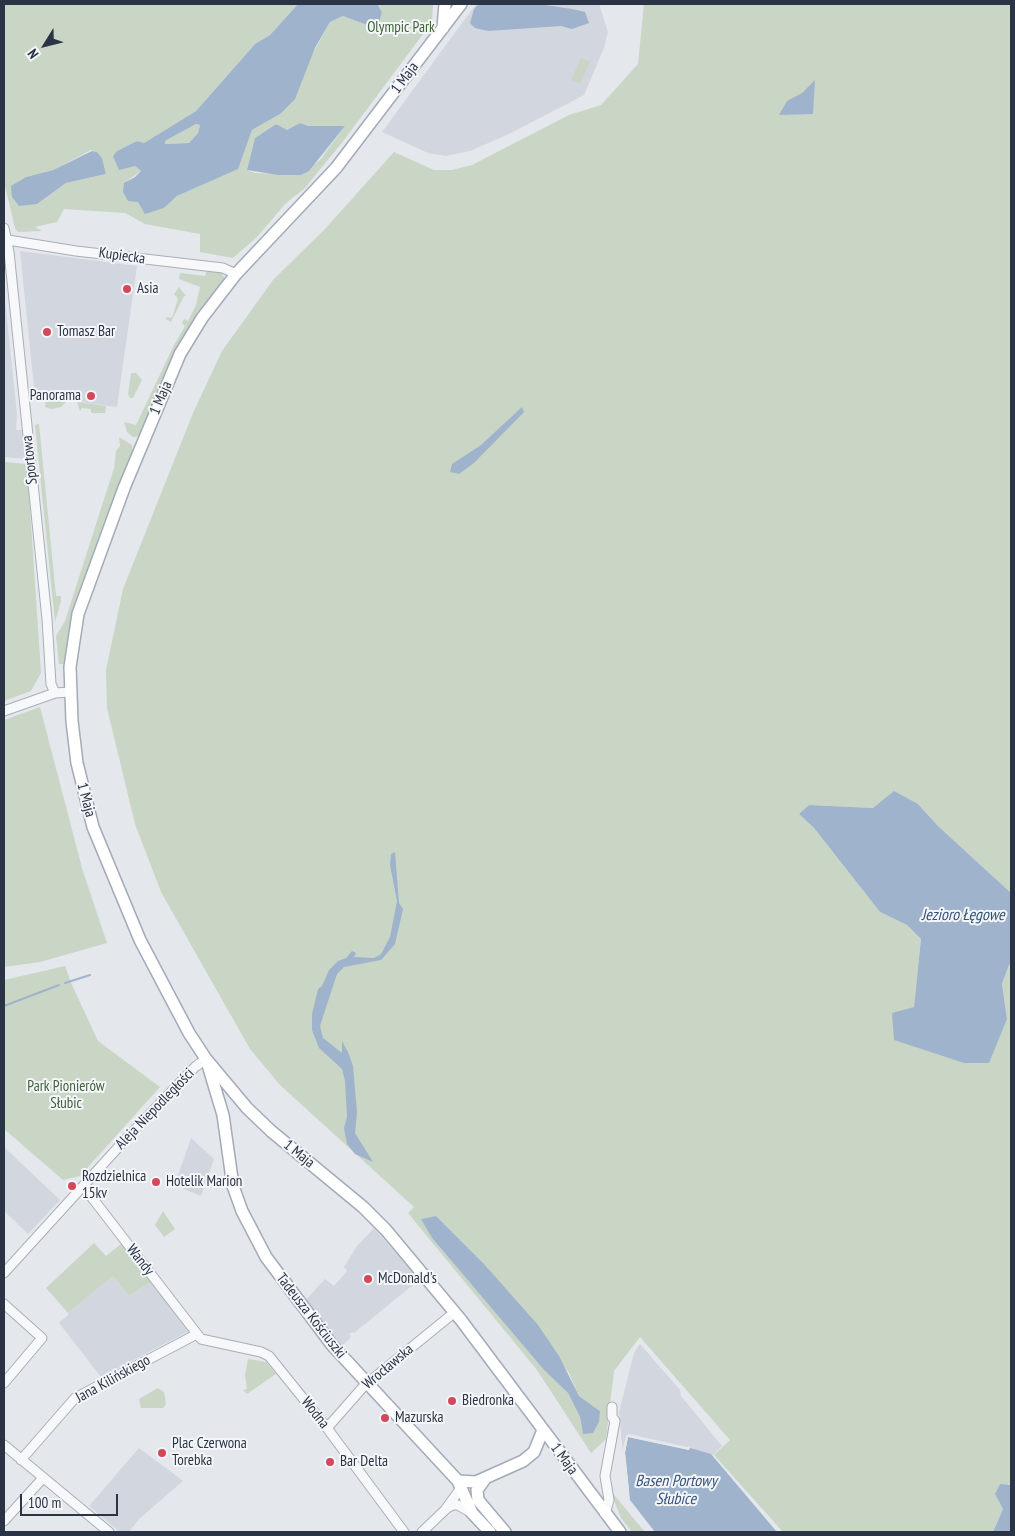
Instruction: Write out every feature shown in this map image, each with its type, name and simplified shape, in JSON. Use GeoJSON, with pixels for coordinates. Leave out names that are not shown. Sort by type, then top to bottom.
{"type":"FeatureCollection","features":[{"type":"Feature","properties":{"kind":"main road"},"geometry":{"type":"LineString","coordinates":[[443,28],[445,4]]}},
{"type":"Feature","properties":{"kind":"main road","name":"1 Maja"},"geometry":{"type":"LineString","coordinates":[[461,4],[336,168],[236,274],[202,318],[180,354],[148,427],[78,614],[71,652],[70,692],[77,763],[93,827],[140,940],[181,1020],[206,1059],[242,1103],[271,1131],[381,1225],[455,1312],[620,1532]]}},
{"type":"Feature","properties":{"kind":"main road","name":"Tadeusza Kościuszki"},"geometry":{"type":"LineString","coordinates":[[206,1059],[223,1115],[233,1186],[253,1235],[286,1286],[367,1384],[459,1484],[472,1513],[490,1532]]}},
{"type":"Feature","properties":{"kind":"main road"},"geometry":{"type":"LineString","coordinates":[[223,1115],[230,1104],[242,1103]]}},
{"type":"Feature","properties":{"kind":"main road"},"geometry":{"type":"LineString","coordinates":[[459,1484],[485,1479],[528,1458],[537,1446],[543,1430]]}},
{"type":"Feature","properties":{"kind":"main road"},"geometry":{"type":"LineString","coordinates":[[485,1479],[477,1490],[478,1500],[505,1532]]}},
{"type":"Feature","properties":{"kind":"street","name":"Sportowa"},"geometry":{"type":"LineString","coordinates":[[4,228],[8,240],[52,684],[55,693]]}},
{"type":"Feature","properties":{"kind":"street","name":"Kupiecka"},"geometry":{"type":"LineString","coordinates":[[8,240],[133,258],[223,268],[236,274]]}},
{"type":"Feature","properties":{"kind":"street"},"geometry":{"type":"LineString","coordinates":[[4,711],[55,693],[70,692]]}},
{"type":"Feature","properties":{"kind":"street","name":"Aleja Niepodległości"},"geometry":{"type":"LineString","coordinates":[[4,1273],[195,1067],[206,1059]]}},
{"type":"Feature","properties":{"kind":"street","name":"Wandy"},"geometry":{"type":"LineString","coordinates":[[83,1186],[194,1328],[196,1334]]}},
{"type":"Feature","properties":{"kind":"street"},"geometry":{"type":"LineString","coordinates":[[4,1304],[42,1338],[4,1383]]}},
{"type":"Feature","properties":{"kind":"street","name":"Wrocławska"},"geometry":{"type":"LineString","coordinates":[[327,1428],[367,1384],[455,1312]]}},
{"type":"Feature","properties":{"kind":"street","name":"Wodna"},"geometry":{"type":"LineString","coordinates":[[196,1334],[200,1338],[261,1352],[269,1356],[327,1428],[404,1532]]}},
{"type":"Feature","properties":{"kind":"street","name":"Jana Kilińskiego"},"geometry":{"type":"LineString","coordinates":[[21,1460],[75,1398],[196,1334]]}},
{"type":"Feature","properties":{"kind":"street"},"geometry":{"type":"LineString","coordinates":[[605,1514],[609,1500],[605,1476],[615,1420],[612,1417],[612,1406]]}},
{"type":"Feature","properties":{"kind":"street"},"geometry":{"type":"LineString","coordinates":[[4,1445],[108,1532]]}},
{"type":"Feature","properties":{"kind":"street"},"geometry":{"type":"LineString","coordinates":[[4,1521],[43,1478]]}},
{"type":"Feature","properties":{"kind":"street"},"geometry":{"type":"LineString","coordinates":[[422,1532],[444,1510],[459,1484]]}},
{"type":"Feature","properties":{"kind":"street"},"geometry":{"type":"LineString","coordinates":[[444,1510],[453,1505],[472,1513]]}},
{"type":"Feature","properties":{"kind":"shaded area"},"geometry":{"type":"Polygon","coordinates":[[[476,4],[599,4],[608,32],[604,48],[584,95],[509,134],[470,151],[446,156],[428,153],[382,132],[476,4]]]}},
{"type":"Feature","properties":{"kind":"shaded area"},"geometry":{"type":"Polygon","coordinates":[[[20,251],[137,266],[117,407],[35,396],[20,251]]]}},
{"type":"Feature","properties":{"kind":"shaded area"},"geometry":{"type":"Polygon","coordinates":[[[4,291],[17,414],[16,430],[22,430],[26,459],[4,457],[4,291]]]}},
{"type":"Feature","properties":{"kind":"shaded area"},"geometry":{"type":"Polygon","coordinates":[[[191,1138],[214,1159],[201,1196],[184,1189],[176,1181],[191,1138]]]}},
{"type":"Feature","properties":{"kind":"shaded area"},"geometry":{"type":"Polygon","coordinates":[[[4,1147],[60,1200],[28,1234],[4,1211],[4,1147]]]}},
{"type":"Feature","properties":{"kind":"shaded area"},"geometry":{"type":"Polygon","coordinates":[[[374,1228],[419,1280],[354,1333],[349,1334],[351,1337],[342,1346],[305,1301],[325,1279],[334,1286],[347,1271],[344,1267],[357,1246],[374,1228]]]}},
{"type":"Feature","properties":{"kind":"shaded area"},"geometry":{"type":"Polygon","coordinates":[[[113,1276],[129,1296],[151,1282],[189,1331],[101,1377],[59,1323],[68,1313],[113,1276]]]}},
{"type":"Feature","properties":{"kind":"shaded area"},"geometry":{"type":"Polygon","coordinates":[[[640,1344],[680,1390],[681,1396],[722,1446],[713,1455],[628,1436],[623,1453],[619,1412],[634,1353],[640,1344]]]}},
{"type":"Feature","properties":{"kind":"shaded area"},"geometry":{"type":"Polygon","coordinates":[[[139,1448],[183,1481],[139,1519],[129,1532],[120,1532],[89,1506],[139,1448]]]}},
{"type":"Feature","properties":{"kind":"green space","name":"Olympic Park"},"geometry":{"type":"Polygon","coordinates":[[[4,4],[298,4],[270,35],[255,44],[196,111],[144,143],[137,141],[117,151],[113,156],[135,166],[141,171],[124,183],[138,202],[164,208],[177,196],[237,169],[252,130],[280,114],[330,22],[343,16],[367,25],[379,23],[382,12],[377,4],[433,4],[432,22],[344,140],[305,188],[285,204],[258,236],[233,258],[200,252],[200,234],[145,224],[125,213],[64,209],[57,222],[35,227],[42,231],[18,232],[15,228],[4,182],[4,4]],[[300,123],[287,131],[276,124],[255,138],[247,170],[255,173],[301,175],[320,160],[345,126],[308,126],[300,123]],[[91,150],[53,170],[26,177],[12,197],[19,205],[37,204],[66,183],[106,174],[102,158],[97,152],[91,150]]]}},
{"type":"Feature","properties":{"kind":"green space"},"geometry":{"type":"Polygon","coordinates":[[[644,4],[1011,4],[1011,893],[938,826],[918,804],[873,808],[809,805],[799,814],[814,828],[880,912],[907,925],[921,939],[914,1007],[1007,1019],[1002,984],[1011,964],[1011,1485],[1008,1484],[1003,1509],[993,1532],[783,1532],[714,1455],[730,1440],[640,1337],[614,1371],[606,1439],[591,1453],[537,1370],[408,1213],[414,1207],[280,1085],[250,1049],[161,892],[135,824],[107,708],[106,670],[123,589],[193,413],[222,351],[273,280],[325,229],[394,152],[434,170],[452,170],[472,165],[569,115],[601,105],[638,64],[644,4]],[[436,1216],[422,1219],[432,1238],[544,1370],[568,1393],[580,1417],[583,1434],[600,1411],[579,1396],[569,1373],[484,1264],[436,1216]]]}},
{"type":"Feature","properties":{"kind":"green space"},"geometry":{"type":"Polygon","coordinates":[[[581,58],[590,62],[580,84],[571,80],[581,58]]]}},
{"type":"Feature","properties":{"kind":"green space"},"geometry":{"type":"Polygon","coordinates":[[[196,124],[200,125],[198,133],[189,143],[165,144],[165,141],[196,124]]]}},
{"type":"Feature","properties":{"kind":"green space"},"geometry":{"type":"Polygon","coordinates":[[[207,269],[221,272],[225,279],[141,436],[133,437],[127,432],[124,422],[136,425],[185,326],[182,323],[184,319],[188,321],[196,305],[200,287],[179,279],[180,273],[205,276],[207,269]]]}},
{"type":"Feature","properties":{"kind":"green space"},"geometry":{"type":"Polygon","coordinates":[[[179,287],[186,296],[184,296],[171,322],[166,319],[167,317],[172,318],[178,299],[174,294],[179,287]]]}},
{"type":"Feature","properties":{"kind":"green space"},"geometry":{"type":"Polygon","coordinates":[[[131,373],[136,373],[142,380],[133,398],[130,398],[128,394],[131,373]]]}},
{"type":"Feature","properties":{"kind":"green space"},"geometry":{"type":"Polygon","coordinates":[[[46,398],[67,401],[61,407],[52,409],[45,407],[46,398]]]}},
{"type":"Feature","properties":{"kind":"green space"},"geometry":{"type":"Polygon","coordinates":[[[77,402],[106,406],[105,413],[91,413],[91,409],[82,408],[80,411],[77,402]]]}},
{"type":"Feature","properties":{"kind":"green space"},"geometry":{"type":"Polygon","coordinates":[[[39,424],[56,596],[61,596],[55,622],[35,425],[39,424]]]}},
{"type":"Feature","properties":{"kind":"green space"},"geometry":{"type":"Polygon","coordinates":[[[119,437],[132,445],[133,457],[73,618],[66,664],[59,664],[56,636],[65,621],[114,468],[116,451],[120,446],[119,437]]]}},
{"type":"Feature","properties":{"kind":"green space"},"geometry":{"type":"Polygon","coordinates":[[[4,462],[27,464],[41,673],[31,691],[4,701],[4,462]]]}},
{"type":"Feature","properties":{"kind":"green space"},"geometry":{"type":"Polygon","coordinates":[[[40,707],[82,868],[107,943],[40,962],[4,967],[4,720],[40,707]]]}},
{"type":"Feature","properties":{"kind":"green space","name":"Park Pionierów Słubic"},"geometry":{"type":"Polygon","coordinates":[[[65,966],[98,1041],[160,1087],[80,1176],[63,1180],[4,1129],[4,980],[65,966]]]}},
{"type":"Feature","properties":{"kind":"green space"},"geometry":{"type":"Polygon","coordinates":[[[163,1211],[175,1229],[164,1237],[155,1225],[163,1211]]]}},
{"type":"Feature","properties":{"kind":"green space"},"geometry":{"type":"Polygon","coordinates":[[[94,1243],[106,1256],[121,1244],[151,1282],[129,1296],[113,1276],[68,1313],[46,1288],[94,1243]]]}},
{"type":"Feature","properties":{"kind":"green space"},"geometry":{"type":"Polygon","coordinates":[[[248,1359],[266,1362],[276,1374],[247,1394],[243,1390],[247,1389],[245,1375],[248,1359]]]}},
{"type":"Feature","properties":{"kind":"green space"},"geometry":{"type":"Polygon","coordinates":[[[158,1388],[164,1392],[166,1404],[163,1408],[141,1408],[139,1399],[158,1388]]]}},
{"type":"Feature","properties":{"kind":"green space"},"geometry":{"type":"Polygon","coordinates":[[[610,1490],[645,1532],[632,1532],[621,1518],[610,1490]]]}},
{"type":"Feature","properties":{"kind":"water"},"geometry":{"type":"Polygon","coordinates":[[[298,4],[377,4],[382,12],[379,23],[367,25],[343,16],[330,22],[315,48],[295,99],[280,114],[252,130],[238,169],[177,196],[164,208],[145,214],[138,202],[128,201],[123,192],[124,183],[141,171],[135,166],[119,170],[113,156],[117,151],[137,141],[144,143],[196,111],[255,44],[270,35],[298,4]],[[196,124],[165,141],[165,144],[189,143],[198,133],[200,125],[196,124]]]}},
{"type":"Feature","properties":{"kind":"water"},"geometry":{"type":"Polygon","coordinates":[[[479,4],[538,4],[572,9],[585,12],[589,23],[572,29],[561,26],[488,31],[475,28],[470,23],[474,9],[479,4]]]}},
{"type":"Feature","properties":{"kind":"water"},"geometry":{"type":"Polygon","coordinates":[[[815,80],[813,114],[779,115],[787,101],[802,93],[815,80]]]}},
{"type":"Feature","properties":{"kind":"water"},"geometry":{"type":"Polygon","coordinates":[[[300,123],[308,126],[345,126],[309,171],[301,175],[278,175],[247,170],[255,138],[276,124],[287,130],[300,123]]]}},
{"type":"Feature","properties":{"kind":"water"},"geometry":{"type":"Polygon","coordinates":[[[92,151],[97,152],[102,158],[106,174],[66,183],[37,204],[19,206],[12,197],[11,186],[26,177],[53,170],[92,151]]]}},
{"type":"Feature","properties":{"kind":"water"},"geometry":{"type":"Polygon","coordinates":[[[522,407],[524,412],[474,463],[459,474],[450,472],[452,464],[481,445],[522,407]]]}},
{"type":"Feature","properties":{"kind":"water","name":"Jezioro Łęgowe"},"geometry":{"type":"Polygon","coordinates":[[[894,791],[918,804],[938,826],[1011,893],[1011,964],[1002,984],[1007,1019],[989,1063],[964,1063],[894,1040],[892,1013],[914,1007],[921,939],[907,925],[880,912],[814,828],[799,814],[809,805],[873,808],[894,791]]]}},
{"type":"Feature","properties":{"kind":"water"},"geometry":{"type":"Polygon","coordinates":[[[395,852],[399,903],[403,909],[395,944],[381,960],[344,967],[337,974],[320,1026],[323,1038],[342,1053],[342,1041],[348,1052],[353,1066],[357,1112],[355,1133],[373,1162],[355,1154],[347,1144],[344,1128],[347,1117],[345,1081],[342,1069],[319,1048],[312,1030],[312,1014],[318,989],[322,986],[329,970],[338,961],[346,958],[352,951],[356,953],[354,957],[374,958],[381,954],[390,937],[397,901],[390,865],[391,854],[395,852]]]}},
{"type":"Feature","properties":{"kind":"water"},"geometry":{"type":"Polygon","coordinates":[[[436,1216],[484,1264],[538,1325],[559,1356],[579,1396],[600,1411],[599,1422],[593,1433],[583,1434],[580,1417],[568,1393],[544,1370],[432,1238],[421,1219],[436,1216]]]}},
{"type":"Feature","properties":{"kind":"water","name":"Basen Portowy Słubice"},"geometry":{"type":"Polygon","coordinates":[[[628,1437],[689,1450],[690,1448],[711,1454],[777,1532],[655,1532],[630,1500],[625,1452],[628,1437]]]}},
{"type":"Feature","properties":{"kind":"water"},"geometry":{"type":"Polygon","coordinates":[[[1000,1484],[1011,1485],[1011,1532],[993,1532],[1003,1509],[995,1494],[1000,1484]]]}},
{"type":"Feature","properties":{"kind":"pier"},"geometry":{"type":"Polygon","coordinates":[[[629,1434],[687,1447],[690,1446],[689,1450],[628,1437],[625,1453],[629,1491],[627,1492],[622,1453],[626,1436],[629,1434]]]}},
{"type":"Feature","properties":{"kind":"waterway"},"geometry":{"type":"LineString","coordinates":[[65,983],[90,975]]}},
{"type":"Feature","properties":{"kind":"waterway"},"geometry":{"type":"LineString","coordinates":[[4,1006],[59,985]]}},
{"type":"Feature","properties":{"kind":"place","name":"Asia"},"geometry":{"type":"Point","coordinates":[127,289]}},
{"type":"Feature","properties":{"kind":"place","name":"Tomasz Bar"},"geometry":{"type":"Point","coordinates":[47,332]}},
{"type":"Feature","properties":{"kind":"place","name":"Panorama"},"geometry":{"type":"Point","coordinates":[91,396]}},
{"type":"Feature","properties":{"kind":"place","name":"Hotelik Marion"},"geometry":{"type":"Point","coordinates":[156,1182]}},
{"type":"Feature","properties":{"kind":"place","name":"Rozdzielnica 15kv"},"geometry":{"type":"Point","coordinates":[72,1186]}},
{"type":"Feature","properties":{"kind":"place","name":"McDonald's"},"geometry":{"type":"Point","coordinates":[368,1279]}},
{"type":"Feature","properties":{"kind":"place","name":"Biedronka"},"geometry":{"type":"Point","coordinates":[452,1401]}},
{"type":"Feature","properties":{"kind":"place","name":"Mazurska"},"geometry":{"type":"Point","coordinates":[385,1418]}},
{"type":"Feature","properties":{"kind":"place","name":"Plac Czerwona Torebka"},"geometry":{"type":"Point","coordinates":[162,1453]}},
{"type":"Feature","properties":{"kind":"place","name":"Bar Delta"},"geometry":{"type":"Point","coordinates":[330,1462]}}]}
